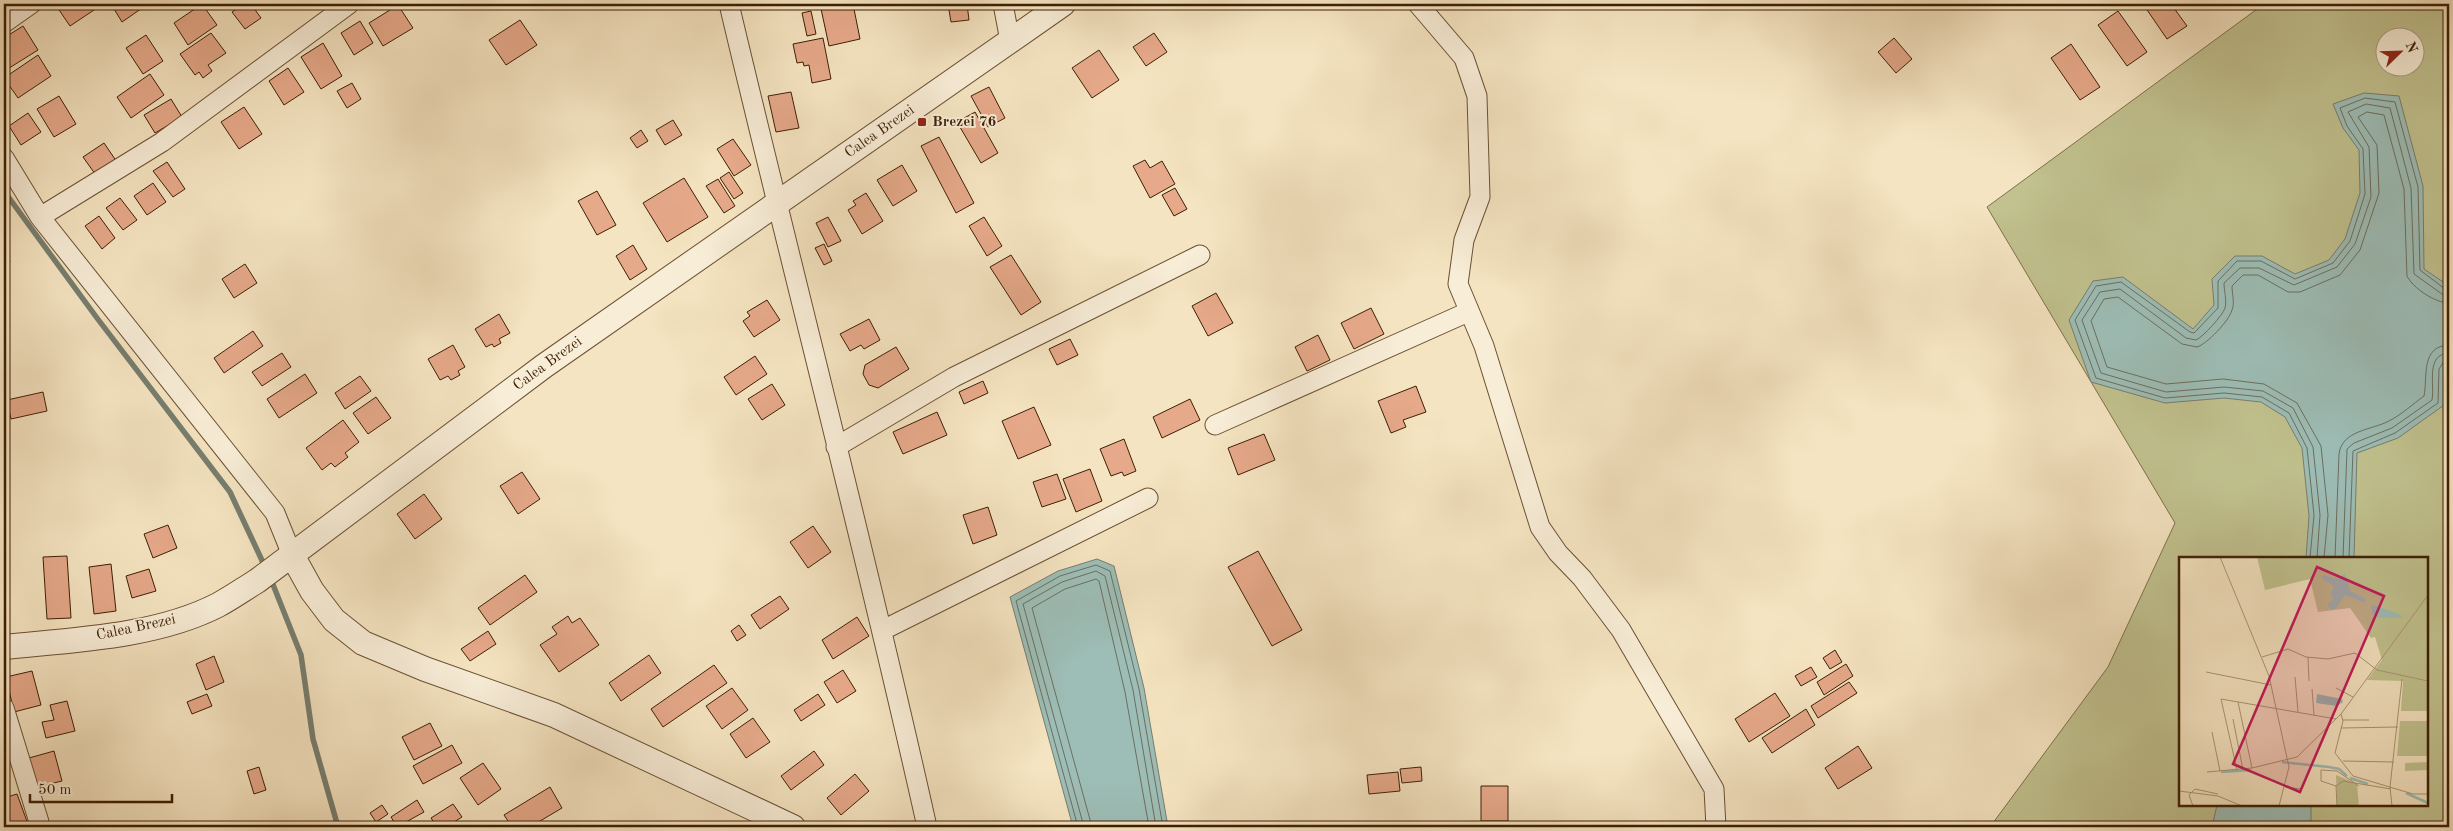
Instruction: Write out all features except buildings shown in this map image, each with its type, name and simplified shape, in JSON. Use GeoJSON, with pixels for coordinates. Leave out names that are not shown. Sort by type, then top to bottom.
{"type":"FeatureCollection","features":[{"type":"Feature","properties":{"kind":"street"},"geometry":{"type":"LineString","coordinates":[[4,23],[31,4]]}},
{"type":"Feature","properties":{"kind":"street"},"geometry":{"type":"LineString","coordinates":[[40,217],[162,142],[349,4]]}},
{"type":"Feature","properties":{"kind":"street"},"geometry":{"type":"LineString","coordinates":[[729,4],[776,204],[883,630],[927,827]]}},
{"type":"Feature","properties":{"kind":"street"},"geometry":{"type":"LineString","coordinates":[[1003,4],[1010,42]]}},
{"type":"Feature","properties":{"kind":"street","name":"Calea Brezei"},"geometry":{"type":"LineString","coordinates":[[4,647],[97,637],[166,625],[217,606],[257,581],[544,366],[1063,4]]}},
{"type":"Feature","properties":{"kind":"street"},"geometry":{"type":"LineString","coordinates":[[1418,4],[1464,58],[1477,96],[1480,197],[1464,240],[1458,284],[1468,312],[1484,346],[1540,527],[1558,553],[1582,578],[1621,630],[1636,655],[1714,789],[1716,827]]}},
{"type":"Feature","properties":{"kind":"street"},"geometry":{"type":"LineString","coordinates":[[4,158],[40,217],[275,512],[292,555],[312,591],[334,620],[363,643],[425,669],[554,715],[793,827]]}},
{"type":"Feature","properties":{"kind":"street"},"geometry":{"type":"LineString","coordinates":[[836,446],[954,376],[1200,255]]}},
{"type":"Feature","properties":{"kind":"street"},"geometry":{"type":"LineString","coordinates":[[1215,425],[1468,312]]}},
{"type":"Feature","properties":{"kind":"street"},"geometry":{"type":"LineString","coordinates":[[883,630],[1148,498]]}},
{"type":"Feature","properties":{"kind":"street"},"geometry":{"type":"LineString","coordinates":[[4,708],[39,822]]}},
{"type":"Feature","properties":{"kind":"green space"},"geometry":{"type":"Polygon","coordinates":[[[2264,4],[2449,4],[2449,827],[1990,827],[2108,667],[2175,523],[1987,207],[2264,4]]]}},
{"type":"Feature","properties":{"kind":"water"},"geometry":{"type":"Polygon","coordinates":[[[2364,93],[2399,96],[2423,186],[2424,269],[2449,286],[2449,360],[2444,370],[2444,405],[2398,438],[2357,453],[2354,557],[2306,557],[2309,516],[2302,448],[2285,417],[2261,402],[2224,398],[2165,403],[2091,382],[2069,320],[2093,281],[2123,277],[2193,329],[2214,305],[2212,279],[2235,256],[2262,256],[2295,274],[2329,260],[2345,239],[2360,193],[2359,150],[2343,128],[2333,104],[2364,93]]]}},
{"type":"Feature","properties":{"kind":"water"},"geometry":{"type":"Polygon","coordinates":[[[1097,559],[1114,566],[1144,688],[1168,827],[1073,827],[1010,597],[1058,571],[1097,559]]]}},
{"type":"Feature","properties":{"kind":"water"},"geometry":{"type":"Polygon","coordinates":[[[2217,806],[2311,806],[2311,827],[2212,827],[2217,806]]]}},
{"type":"Feature","properties":{"kind":"waterway"},"geometry":{"type":"LineString","coordinates":[[4,191],[97,318],[230,492],[266,569]]}},
{"type":"Feature","properties":{"kind":"waterway"},"geometry":{"type":"LineString","coordinates":[[270,577],[301,655],[313,739],[338,827]]}},
{"type":"Feature","properties":{"kind":"place","name":"Brezei 76"},"geometry":{"type":"Point","coordinates":[922,122]}}]}
